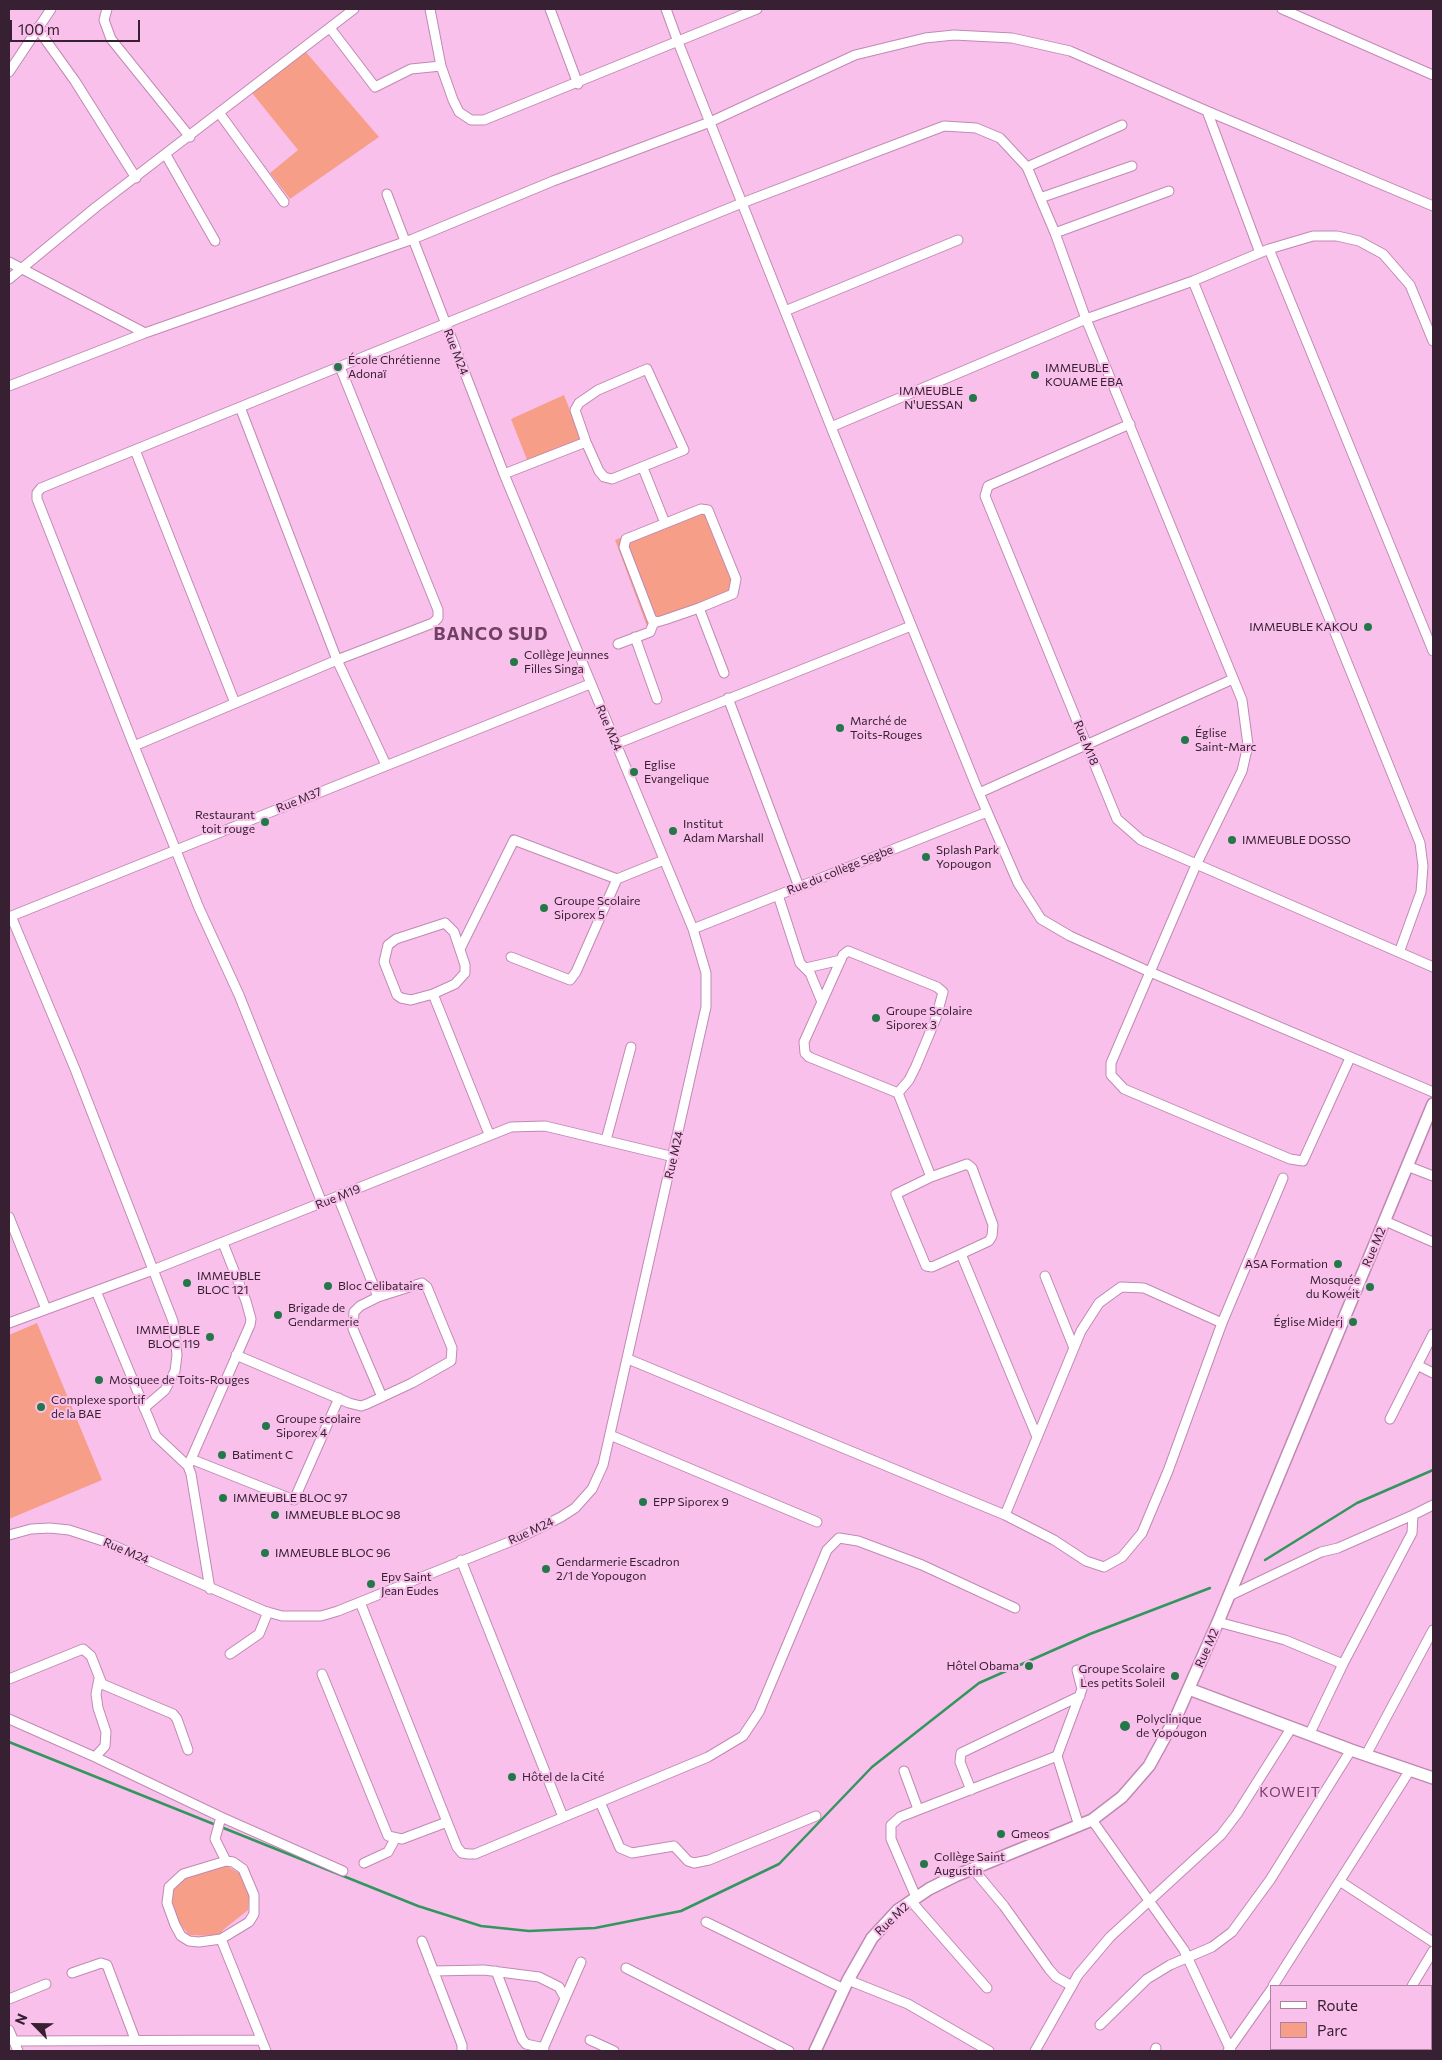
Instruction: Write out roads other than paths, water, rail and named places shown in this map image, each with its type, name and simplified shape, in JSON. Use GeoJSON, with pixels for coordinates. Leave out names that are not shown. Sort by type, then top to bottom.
{"type":"FeatureCollection","features":[{"type":"Feature","properties":{"kind":"street"},"geometry":{"type":"LineString","coordinates":[[9,72],[51,9]]}},
{"type":"Feature","properties":{"kind":"street"},"geometry":{"type":"LineString","coordinates":[[107,9],[104,20],[111,39],[190,138]]}},
{"type":"Feature","properties":{"kind":"street"},"geometry":{"type":"LineString","coordinates":[[9,279],[96,207],[190,138],[354,9]]}},
{"type":"Feature","properties":{"kind":"street"},"geometry":{"type":"LineString","coordinates":[[430,9],[441,66],[459,112],[471,120],[484,120],[578,84],[757,9]]}},
{"type":"Feature","properties":{"kind":"street"},"geometry":{"type":"LineString","coordinates":[[550,9],[578,84]]}},
{"type":"Feature","properties":{"kind":"street"},"geometry":{"type":"LineString","coordinates":[[666,9],[831,427],[979,793],[1018,883],[1041,919],[1070,936],[1150,972],[1433,1092]]}},
{"type":"Feature","properties":{"kind":"street"},"geometry":{"type":"LineString","coordinates":[[1282,9],[1433,75]]}},
{"type":"Feature","properties":{"kind":"street"},"geometry":{"type":"LineString","coordinates":[[37,28],[75,81],[136,178]]}},
{"type":"Feature","properties":{"kind":"street"},"geometry":{"type":"LineString","coordinates":[[330,28],[375,88],[411,69],[441,66]]}},
{"type":"Feature","properties":{"kind":"street"},"geometry":{"type":"LineString","coordinates":[[9,386],[145,332],[409,240],[553,181],[710,122],[855,56],[915,40],[954,36],[1012,38],[1070,51],[1207,112],[1433,206]]}},
{"type":"Feature","properties":{"kind":"street"},"geometry":{"type":"LineString","coordinates":[[1207,112],[1260,253]]}},
{"type":"Feature","properties":{"kind":"street"},"geometry":{"type":"LineString","coordinates":[[220,114],[284,202]]}},
{"type":"Feature","properties":{"kind":"street"},"geometry":{"type":"LineString","coordinates":[[322,1203],[239,995],[199,908],[37,499],[37,493],[41,488],[742,203],[944,126],[976,128],[1000,138],[1027,167],[1055,232],[1086,319],[1242,700],[1248,745],[1242,771],[1196,865],[1111,1063],[1111,1075],[1124,1089],[1290,1160],[1303,1161],[1307,1157],[1350,1058]]}},
{"type":"Feature","properties":{"kind":"street"},"geometry":{"type":"LineString","coordinates":[[1027,167],[1122,126]]}},
{"type":"Feature","properties":{"kind":"street"},"geometry":{"type":"LineString","coordinates":[[166,155],[215,241]]}},
{"type":"Feature","properties":{"kind":"street"},"geometry":{"type":"LineString","coordinates":[[1040,198],[1132,166]]}},
{"type":"Feature","properties":{"kind":"street"},"geometry":{"type":"LineString","coordinates":[[1055,232],[1169,191]]}},
{"type":"Feature","properties":{"kind":"street","name":"Rue M24"},"geometry":{"type":"LineString","coordinates":[[9,1535],[31,1529],[69,1530],[123,1549],[210,1589],[268,1612],[301,1617],[322,1616],[534,1532],[575,1508],[592,1490],[598,1478],[628,1359],[674,1156],[708,996],[706,973],[693,929],[590,684],[445,324],[387,194]]}},
{"type":"Feature","properties":{"kind":"street"},"geometry":{"type":"LineString","coordinates":[[831,427],[1086,319],[1193,281],[1269,249],[1313,236],[1337,236],[1359,241],[1383,254],[1410,285],[1433,341]]}},
{"type":"Feature","properties":{"kind":"street"},"geometry":{"type":"LineString","coordinates":[[785,310],[958,240]]}},
{"type":"Feature","properties":{"kind":"street"},"geometry":{"type":"LineString","coordinates":[[1269,249],[1433,651]]}},
{"type":"Feature","properties":{"kind":"street"},"geometry":{"type":"LineString","coordinates":[[9,262],[145,332]]}},
{"type":"Feature","properties":{"kind":"street"},"geometry":{"type":"LineString","coordinates":[[1193,281],[1420,843],[1423,866],[1421,892],[1400,950]]}},
{"type":"Feature","properties":{"kind":"street"},"geometry":{"type":"LineString","coordinates":[[134,746],[337,660],[433,623],[438,618],[438,610],[340,367]]}},
{"type":"Feature","properties":{"kind":"street"},"geometry":{"type":"LineString","coordinates":[[647,369],[684,450],[643,468],[612,479],[604,477],[599,471],[586,442],[575,410],[578,403],[598,390],[647,369]]}},
{"type":"Feature","properties":{"kind":"street"},"geometry":{"type":"LineString","coordinates":[[240,407],[337,660],[386,765]]}},
{"type":"Feature","properties":{"kind":"street","name":"Rue M18"},"geometry":{"type":"LineString","coordinates":[[1130,424],[988,486],[985,490],[985,496],[1117,819],[1141,840],[1196,865],[1400,950],[1433,967]]}},
{"type":"Feature","properties":{"kind":"street"},"geometry":{"type":"LineString","coordinates":[[504,474],[586,442]]}},
{"type":"Feature","properties":{"kind":"street"},"geometry":{"type":"LineString","coordinates":[[135,450],[235,703]]}},
{"type":"Feature","properties":{"kind":"street"},"geometry":{"type":"LineString","coordinates":[[643,468],[665,523]]}},
{"type":"Feature","properties":{"kind":"street"},"geometry":{"type":"LineString","coordinates":[[618,644],[652,630],[654,622],[624,547],[626,539],[706,508],[718,531],[736,579],[736,587],[733,594],[699,608],[654,622]]}},
{"type":"Feature","properties":{"kind":"street"},"geometry":{"type":"LineString","coordinates":[[699,608],[724,672]]}},
{"type":"Feature","properties":{"kind":"street"},"geometry":{"type":"LineString","coordinates":[[616,744],[911,626]]}},
{"type":"Feature","properties":{"kind":"street"},"geometry":{"type":"LineString","coordinates":[[635,637],[657,699]]}},
{"type":"Feature","properties":{"kind":"street"},"geometry":{"type":"LineString","coordinates":[[979,793],[1233,679]]}},
{"type":"Feature","properties":{"kind":"street","name":"Rue M37"},"geometry":{"type":"LineString","coordinates":[[10,917],[590,684]]}},
{"type":"Feature","properties":{"kind":"street"},"geometry":{"type":"LineString","coordinates":[[728,698],[799,886]]}},
{"type":"Feature","properties":{"kind":"street","name":"Rue du collège Segbe"},"geometry":{"type":"LineString","coordinates":[[693,929],[987,812]]}},
{"type":"Feature","properties":{"kind":"street"},"geometry":{"type":"LineString","coordinates":[[460,948],[514,840],[617,879],[664,860]]}},
{"type":"Feature","properties":{"kind":"street"},"geometry":{"type":"LineString","coordinates":[[511,957],[570,980],[576,972],[617,879]]}},
{"type":"Feature","properties":{"kind":"street"},"geometry":{"type":"LineString","coordinates":[[778,895],[800,963],[810,973],[822,1002]]}},
{"type":"Feature","properties":{"kind":"street"},"geometry":{"type":"LineString","coordinates":[[10,917],[75,1069],[173,1321],[177,1364],[172,1380],[165,1390],[144,1408]]}},
{"type":"Feature","properties":{"kind":"street"},"geometry":{"type":"LineString","coordinates":[[444,923],[454,932],[460,948],[466,965],[465,973],[455,984],[433,994],[407,1000],[397,994],[384,962],[388,945],[396,939],[444,923]]}},
{"type":"Feature","properties":{"kind":"street"},"geometry":{"type":"LineString","coordinates":[[898,1093],[909,1080],[916,1066],[936,1018],[943,992],[937,986],[851,951],[845,952],[804,1042],[805,1053],[814,1059],[898,1093],[931,1177]]}},
{"type":"Feature","properties":{"kind":"street"},"geometry":{"type":"LineString","coordinates":[[806,968],[841,960]]}},
{"type":"Feature","properties":{"kind":"street"},"geometry":{"type":"LineString","coordinates":[[433,994],[490,1134]]}},
{"type":"Feature","properties":{"kind":"street"},"geometry":{"type":"LineString","coordinates":[[606,1140],[631,1047]]}},
{"type":"Feature","properties":{"kind":"street","name":"Rue M2"},"geometry":{"type":"LineString","coordinates":[[815,2051],[846,1984],[872,1938],[898,1910],[914,1899],[974,1869],[1092,1820],[1122,1797],[1149,1766],[1189,1689],[1218,1622],[1433,1104]]}},
{"type":"Feature","properties":{"kind":"street","name":"Rue M19"},"geometry":{"type":"LineString","coordinates":[[9,1323],[223,1243],[511,1127],[545,1126],[674,1156]]}},
{"type":"Feature","properties":{"kind":"street"},"geometry":{"type":"LineString","coordinates":[[967,1164],[972,1168],[994,1231],[989,1241],[961,1254],[932,1267],[923,1264],[896,1194],[931,1177],[967,1164]]}},
{"type":"Feature","properties":{"kind":"street"},"geometry":{"type":"LineString","coordinates":[[1407,1166],[1433,1176]]}},
{"type":"Feature","properties":{"kind":"street"},"geometry":{"type":"LineString","coordinates":[[628,1359],[1004,1515],[1054,1540],[1094,1566],[1104,1567],[1122,1557],[1142,1533],[1168,1471],[1222,1323],[1283,1178]]}},
{"type":"Feature","properties":{"kind":"street"},"geometry":{"type":"LineString","coordinates":[[338,1197],[378,1297]]}},
{"type":"Feature","properties":{"kind":"street"},"geometry":{"type":"LineString","coordinates":[[9,1218],[46,1309]]}},
{"type":"Feature","properties":{"kind":"street"},"geometry":{"type":"LineString","coordinates":[[1385,1221],[1433,1242]]}},
{"type":"Feature","properties":{"kind":"street"},"geometry":{"type":"LineString","coordinates":[[210,1589],[190,1463],[250,1325],[251,1318],[223,1243]]}},
{"type":"Feature","properties":{"kind":"street"},"geometry":{"type":"LineString","coordinates":[[961,1254],[1037,1437]]}},
{"type":"Feature","properties":{"kind":"street"},"geometry":{"type":"LineString","coordinates":[[1045,1276],[1074,1348]]}},
{"type":"Feature","properties":{"kind":"street"},"geometry":{"type":"LineString","coordinates":[[236,1355],[361,1406],[382,1397],[446,1366],[451,1361],[453,1354],[425,1284],[417,1283],[378,1297],[360,1306],[354,1312],[352,1324],[382,1397]]}},
{"type":"Feature","properties":{"kind":"street"},"geometry":{"type":"LineString","coordinates":[[1004,1515],[1074,1348],[1088,1317],[1098,1303],[1121,1288],[1144,1288],[1160,1293],[1222,1323]]}},
{"type":"Feature","properties":{"kind":"street"},"geometry":{"type":"LineString","coordinates":[[96,1291],[156,1436],[190,1463],[294,1500],[339,1398]]}},
{"type":"Feature","properties":{"kind":"street"},"geometry":{"type":"LineString","coordinates":[[1390,1419],[1433,1334]]}},
{"type":"Feature","properties":{"kind":"street"},"geometry":{"type":"LineString","coordinates":[[1417,1365],[1433,1373]]}},
{"type":"Feature","properties":{"kind":"street"},"geometry":{"type":"LineString","coordinates":[[610,1435],[817,1522]]}},
{"type":"Feature","properties":{"kind":"street"},"geometry":{"type":"LineString","coordinates":[[1229,1596],[1320,1552],[1338,1548],[1433,1505]]}},
{"type":"Feature","properties":{"kind":"street"},"geometry":{"type":"LineString","coordinates":[[1310,1733],[1343,1664],[1412,1533],[1413,1515]]}},
{"type":"Feature","properties":{"kind":"street"},"geometry":{"type":"LineString","coordinates":[[360,1602],[457,1847],[462,1853],[468,1854],[475,1854],[714,1754],[743,1736],[759,1712],[827,1550],[838,1538],[858,1541],[922,1565],[1015,1608]]}},
{"type":"Feature","properties":{"kind":"street"},"geometry":{"type":"LineString","coordinates":[[461,1560],[563,1817]]}},
{"type":"Feature","properties":{"kind":"street"},"geometry":{"type":"LineString","coordinates":[[230,1654],[254,1639],[264,1626],[268,1612]]}},
{"type":"Feature","properties":{"kind":"street"},"geometry":{"type":"LineString","coordinates":[[1218,1622],[1285,1640],[1343,1664]]}},
{"type":"Feature","properties":{"kind":"street"},"geometry":{"type":"LineString","coordinates":[[1366,1755],[1433,1630]]}},
{"type":"Feature","properties":{"kind":"street"},"geometry":{"type":"LineString","coordinates":[[9,1679],[83,1650],[91,1656],[99,1679],[108,1687],[173,1714],[177,1719],[188,1750]]}},
{"type":"Feature","properties":{"kind":"street"},"geometry":{"type":"LineString","coordinates":[[1076,1670],[1081,1683],[1080,1696],[1057,1756],[1079,1826]]}},
{"type":"Feature","properties":{"kind":"street"},"geometry":{"type":"LineString","coordinates":[[322,1674],[388,1836],[402,1839],[447,1822]]}},
{"type":"Feature","properties":{"kind":"street"},"geometry":{"type":"LineString","coordinates":[[95,1757],[105,1746],[106,1732],[98,1708],[96,1694],[99,1679]]}},
{"type":"Feature","properties":{"kind":"street"},"geometry":{"type":"LineString","coordinates":[[1189,1689],[1351,1750],[1433,1777]]}},
{"type":"Feature","properties":{"kind":"street"},"geometry":{"type":"LineString","coordinates":[[971,1790],[960,1762],[961,1752],[1080,1696]]}},
{"type":"Feature","properties":{"kind":"street"},"geometry":{"type":"LineString","coordinates":[[9,1719],[95,1757],[219,1823],[343,1871]]}},
{"type":"Feature","properties":{"kind":"street"},"geometry":{"type":"LineString","coordinates":[[1035,2051],[1072,1986],[1110,1937],[1196,1860],[1225,1830],[1292,1727]]}},
{"type":"Feature","properties":{"kind":"street"},"geometry":{"type":"LineString","coordinates":[[1100,2025],[1147,1979],[1212,1947],[1240,1922],[1296,1839],[1351,1750]]}},
{"type":"Feature","properties":{"kind":"street"},"geometry":{"type":"LineString","coordinates":[[988,1988],[914,1899],[889,1833],[890,1825],[895,1820],[918,1809],[1057,1756]]}},
{"type":"Feature","properties":{"kind":"street"},"geometry":{"type":"LineString","coordinates":[[1275,1985],[1410,1770]]}},
{"type":"Feature","properties":{"kind":"street"},"geometry":{"type":"LineString","coordinates":[[904,1771],[918,1809]]}},
{"type":"Feature","properties":{"kind":"street"},"geometry":{"type":"LineString","coordinates":[[600,1802],[620,1848],[632,1853],[674,1846],[685,1858],[694,1863],[709,1860],[816,1816]]}},
{"type":"Feature","properties":{"kind":"street"},"geometry":{"type":"LineString","coordinates":[[1092,1820],[1149,1902],[1176,1937],[1230,2051],[1267,2003]]}},
{"type":"Feature","properties":{"kind":"street"},"geometry":{"type":"LineString","coordinates":[[219,1823],[215,1839],[226,1861]]}},
{"type":"Feature","properties":{"kind":"street"},"geometry":{"type":"LineString","coordinates":[[364,1863],[388,1852],[395,1839]]}},
{"type":"Feature","properties":{"kind":"street"},"geometry":{"type":"LineString","coordinates":[[226,1861],[233,1862],[243,1869],[256,1905],[254,1914],[249,1922],[222,1939],[200,1942],[189,1941],[181,1936],[175,1926],[167,1897],[170,1888],[182,1874],[226,1861]]}},
{"type":"Feature","properties":{"kind":"street"},"geometry":{"type":"LineString","coordinates":[[974,1869],[1004,1906],[1049,1969],[1072,1986]]}},
{"type":"Feature","properties":{"kind":"street"},"geometry":{"type":"LineString","coordinates":[[1341,1882],[1433,1942]]}},
{"type":"Feature","properties":{"kind":"street"},"geometry":{"type":"LineString","coordinates":[[706,1922],[846,1984],[908,2004],[988,2051]]}},
{"type":"Feature","properties":{"kind":"street"},"geometry":{"type":"LineString","coordinates":[[222,1939],[266,2051]]}},
{"type":"Feature","properties":{"kind":"street"},"geometry":{"type":"LineString","coordinates":[[422,1941],[462,2045],[462,2051]]}},
{"type":"Feature","properties":{"kind":"street"},"geometry":{"type":"LineString","coordinates":[[1413,1985],[1433,1951]]}},
{"type":"Feature","properties":{"kind":"street"},"geometry":{"type":"LineString","coordinates":[[496,1971],[522,2039],[526,2044],[543,2049],[580,1962]]}},
{"type":"Feature","properties":{"kind":"street"},"geometry":{"type":"LineString","coordinates":[[72,1973],[101,1963],[107,1964],[134,2039]]}},
{"type":"Feature","properties":{"kind":"street"},"geometry":{"type":"LineString","coordinates":[[626,1968],[789,2051]]}},
{"type":"Feature","properties":{"kind":"street"},"geometry":{"type":"LineString","coordinates":[[433,1970],[496,1971],[539,1977],[559,1987],[565,1998]]}},
{"type":"Feature","properties":{"kind":"street"},"geometry":{"type":"LineString","coordinates":[[9,1999],[46,1984]]}},
{"type":"Feature","properties":{"kind":"street"},"geometry":{"type":"LineString","coordinates":[[9,2030],[18,2051]]}},
{"type":"Feature","properties":{"kind":"street"},"geometry":{"type":"LineString","coordinates":[[14,2041],[134,2039],[261,2040]]}},
{"type":"Feature","properties":{"kind":"street"},"geometry":{"type":"LineString","coordinates":[[590,2040],[614,2051]]}},
{"type":"Feature","properties":{"kind":"waterway"},"geometry":{"type":"LineString","coordinates":[[1265,1560],[1357,1503],[1433,1470]]}},
{"type":"Feature","properties":{"kind":"waterway"},"geometry":{"type":"LineString","coordinates":[[221,1827],[418,1906],[481,1926],[529,1931],[595,1928],[681,1911],[779,1864],[872,1767],[979,1683],[1090,1634],[1210,1588]]}},
{"type":"Feature","properties":{"kind":"waterway"},"geometry":{"type":"LineString","coordinates":[[9,1742],[216,1825]]}},
{"type":"Feature","properties":{"kind":"place","name":"École Chrétienne Adonaï"},"geometry":{"type":"Point","coordinates":[338,367]}},
{"type":"Feature","properties":{"kind":"place","name":"IMMEUBLE KOUAME EBA"},"geometry":{"type":"Point","coordinates":[1035,375]}},
{"type":"Feature","properties":{"kind":"place","name":"IMMEUBLE N'UESSAN"},"geometry":{"type":"Point","coordinates":[973,398]}},
{"type":"Feature","properties":{"kind":"place","name":"IMMEUBLE KAKOU"},"geometry":{"type":"Point","coordinates":[1368,627]}},
{"type":"Feature","properties":{"kind":"place","name":"Collège Jeunnes Filles Singa"},"geometry":{"type":"Point","coordinates":[514,662]}},
{"type":"Feature","properties":{"kind":"place","name":"Marché de Toits-Rouges"},"geometry":{"type":"Point","coordinates":[840,728]}},
{"type":"Feature","properties":{"kind":"place","name":"Église Saint-Marc"},"geometry":{"type":"Point","coordinates":[1185,740]}},
{"type":"Feature","properties":{"kind":"place","name":"Eglise Evangelique"},"geometry":{"type":"Point","coordinates":[634,772]}},
{"type":"Feature","properties":{"kind":"place","name":"Restaurant toit rouge"},"geometry":{"type":"Point","coordinates":[265,822]}},
{"type":"Feature","properties":{"kind":"place","name":"Institut Adam Marshall"},"geometry":{"type":"Point","coordinates":[673,831]}},
{"type":"Feature","properties":{"kind":"place","name":"IMMEUBLE DOSSO"},"geometry":{"type":"Point","coordinates":[1232,840]}},
{"type":"Feature","properties":{"kind":"place","name":"Splash Park Yopougon"},"geometry":{"type":"Point","coordinates":[926,857]}},
{"type":"Feature","properties":{"kind":"place","name":"Groupe Scolaire Siporex 5"},"geometry":{"type":"Point","coordinates":[544,908]}},
{"type":"Feature","properties":{"kind":"place","name":"Groupe Scolaire Siporex 3"},"geometry":{"type":"Point","coordinates":[876,1018]}},
{"type":"Feature","properties":{"kind":"place","name":"ASA Formation"},"geometry":{"type":"Point","coordinates":[1338,1264]}},
{"type":"Feature","properties":{"kind":"place","name":"IMMEUBLE BLOC 121"},"geometry":{"type":"Point","coordinates":[187,1283]}},
{"type":"Feature","properties":{"kind":"place","name":"Bloc Celibataire"},"geometry":{"type":"Point","coordinates":[328,1286]}},
{"type":"Feature","properties":{"kind":"place","name":"Mosquée du Koweit"},"geometry":{"type":"Point","coordinates":[1370,1287]}},
{"type":"Feature","properties":{"kind":"place","name":"Brigade de Gendarmerie"},"geometry":{"type":"Point","coordinates":[278,1315]}},
{"type":"Feature","properties":{"kind":"place","name":"Église Miderj"},"geometry":{"type":"Point","coordinates":[1353,1322]}},
{"type":"Feature","properties":{"kind":"place","name":"IMMEUBLE BLOC 119"},"geometry":{"type":"Point","coordinates":[210,1337]}},
{"type":"Feature","properties":{"kind":"place","name":"Mosquee de Toits-Rouges"},"geometry":{"type":"Point","coordinates":[99,1380]}},
{"type":"Feature","properties":{"kind":"place","name":"Complexe sportif de la BAE"},"geometry":{"type":"Point","coordinates":[41,1407]}},
{"type":"Feature","properties":{"kind":"place","name":"Groupe scolaire Siporex 4"},"geometry":{"type":"Point","coordinates":[266,1426]}},
{"type":"Feature","properties":{"kind":"place","name":"Batiment C"},"geometry":{"type":"Point","coordinates":[222,1455]}},
{"type":"Feature","properties":{"kind":"place","name":"IMMEUBLE BLOC 97"},"geometry":{"type":"Point","coordinates":[223,1498]}},
{"type":"Feature","properties":{"kind":"place","name":"EPP Siporex 9"},"geometry":{"type":"Point","coordinates":[643,1502]}},
{"type":"Feature","properties":{"kind":"place","name":"IMMEUBLE BLOC 98"},"geometry":{"type":"Point","coordinates":[275,1515]}},
{"type":"Feature","properties":{"kind":"place","name":"IMMEUBLE BLOC 96"},"geometry":{"type":"Point","coordinates":[265,1553]}},
{"type":"Feature","properties":{"kind":"place","name":"Gendarmerie Escadron 2/1 de Yopougon"},"geometry":{"type":"Point","coordinates":[546,1569]}},
{"type":"Feature","properties":{"kind":"place","name":"Epv Saint Jean Eudes"},"geometry":{"type":"Point","coordinates":[371,1584]}},
{"type":"Feature","properties":{"kind":"place","name":"Hôtel Obama"},"geometry":{"type":"Point","coordinates":[1029,1666]}},
{"type":"Feature","properties":{"kind":"place","name":"Groupe Scolaire Les petits Soleil"},"geometry":{"type":"Point","coordinates":[1175,1676]}},
{"type":"Feature","properties":{"kind":"place","name":"Polyclinique de Yopougon"},"geometry":{"type":"Point","coordinates":[1125,1726]}},
{"type":"Feature","properties":{"kind":"place","name":"Hôtel de la Cité"},"geometry":{"type":"Point","coordinates":[512,1777]}},
{"type":"Feature","properties":{"kind":"place","name":"Gmeos"},"geometry":{"type":"Point","coordinates":[1001,1834]}},
{"type":"Feature","properties":{"kind":"place","name":"Collège Saint Augustin"},"geometry":{"type":"Point","coordinates":[924,1864]}},
{"type":"Feature","properties":{"kind":"district","name":"BANCO SUD"},"geometry":{"type":"Point","coordinates":[491,634]}},
{"type":"Feature","properties":{"kind":"district","name":"KOWEIT"},"geometry":{"type":"Point","coordinates":[1290,1792]}}]}
